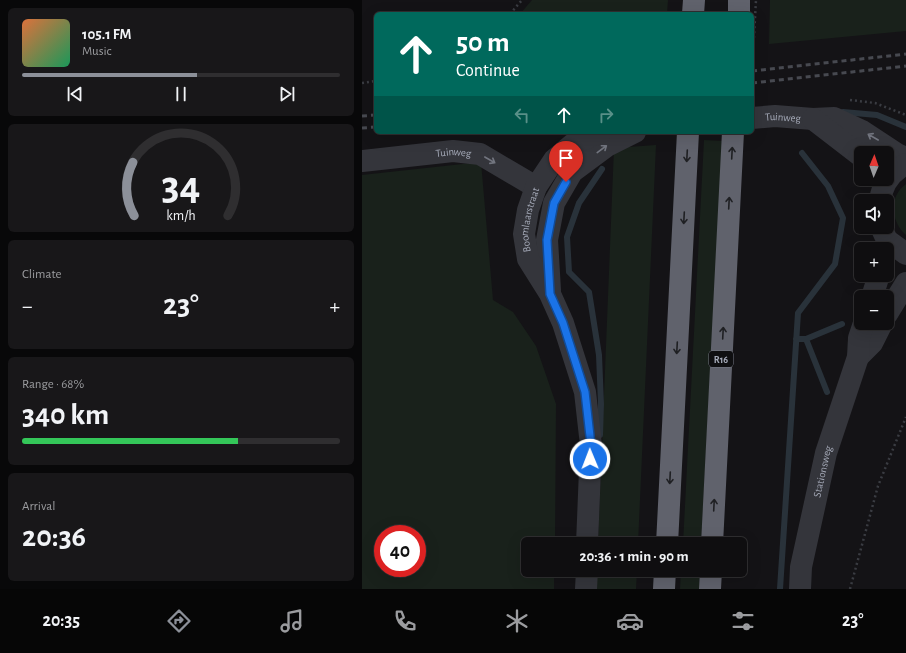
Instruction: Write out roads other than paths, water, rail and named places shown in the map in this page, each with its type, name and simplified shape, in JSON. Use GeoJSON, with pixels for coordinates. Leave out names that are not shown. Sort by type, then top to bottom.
{"type":"FeatureCollection","features":[{"type":"Feature","properties":{"kind":"highway"},"geometry":{"type":"LineString","coordinates":[[693,12],[694,0]]}},
{"type":"Feature","properties":{"kind":"highway"},"geometry":{"type":"LineString","coordinates":[[739,0],[739,12]]}},
{"type":"Feature","properties":{"kind":"highway"},"geometry":{"type":"LineString","coordinates":[[667,537],[688,134]]}},
{"type":"Feature","properties":{"kind":"highway","name":"R16"},"geometry":{"type":"LineString","coordinates":[[712,537],[733,134]]}},
{"type":"Feature","properties":{"kind":"highway"},"geometry":{"type":"LineString","coordinates":[[664,589],[665,577]]}},
{"type":"Feature","properties":{"kind":"highway"},"geometry":{"type":"LineString","coordinates":[[710,589],[711,577]]}},
{"type":"Feature","properties":{"kind":"street","name":"Tuinweg"},"geometry":{"type":"LineString","coordinates":[[754,118],[774,116],[813,119],[834,118],[862,131],[897,154],[906,158]]}},
{"type":"Feature","properties":{"kind":"street"},"geometry":{"type":"LineString","coordinates":[[813,119],[854,151]]}},
{"type":"Feature","properties":{"kind":"street","name":"Boomlaarstraat"},"geometry":{"type":"LineString","coordinates":[[587,537],[591,445],[585,392],[563,323],[550,294],[528,259],[524,234],[528,210],[536,187],[554,160],[573,144],[596,134]]}},
{"type":"Feature","properties":{"kind":"street"},"geometry":{"type":"LineString","coordinates":[[550,294],[547,240],[554,203],[572,172],[607,146],[631,134]]}},
{"type":"Feature","properties":{"kind":"street","name":"Tuinweg"},"geometry":{"type":"LineString","coordinates":[[362,161],[453,150],[480,154],[536,187]]}},
{"type":"Feature","properties":{"kind":"street"},"geometry":{"type":"LineString","coordinates":[[880,190],[891,174],[906,164]]}},
{"type":"Feature","properties":{"kind":"street"},"geometry":{"type":"LineString","coordinates":[[885,239],[906,254]]}},
{"type":"Feature","properties":{"kind":"street"},"geometry":{"type":"LineString","coordinates":[[894,302],[906,282]]}},
{"type":"Feature","properties":{"kind":"street","name":"Stationsweg"},"geometry":{"type":"LineString","coordinates":[[800,589],[801,567],[826,453],[858,357],[859,338],[862,330]]}},
{"type":"Feature","properties":{"kind":"street","name":"Stationsweg"},"geometry":{"type":"LineString","coordinates":[[858,357],[872,343],[878,330]]}},
{"type":"Feature","properties":{"kind":"street"},"geometry":{"type":"LineString","coordinates":[[586,577],[586,589]]}},
{"type":"Feature","properties":{"kind":"waterway"},"geometry":{"type":"LineString","coordinates":[[843,112],[877,115],[906,127]]}},
{"type":"Feature","properties":{"kind":"waterway"},"geometry":{"type":"LineString","coordinates":[[780,589],[798,313],[835,264],[843,218],[828,186],[802,153]]}},
{"type":"Feature","properties":{"kind":"waterway"},"geometry":{"type":"LineString","coordinates":[[600,435],[601,404],[599,355],[589,292],[569,272],[567,237],[579,203],[602,169]]}},
{"type":"Feature","properties":{"kind":"waterway"},"geometry":{"type":"LineString","coordinates":[[796,339],[806,339],[842,324]]}},
{"type":"Feature","properties":{"kind":"waterway"},"geometry":{"type":"LineString","coordinates":[[806,339],[827,392]]}},
{"type":"Feature","properties":{"kind":"railway"},"geometry":{"type":"LineString","coordinates":[[754,71],[906,54]]}},
{"type":"Feature","properties":{"kind":"railway"},"geometry":{"type":"LineString","coordinates":[[754,83],[906,66]]}},
{"type":"Feature","properties":{"kind":"railway"},"geometry":{"type":"LineString","coordinates":[[362,116],[374,115]]}},
{"type":"Feature","properties":{"kind":"railway"},"geometry":{"type":"LineString","coordinates":[[362,128],[374,127]]}}]}
